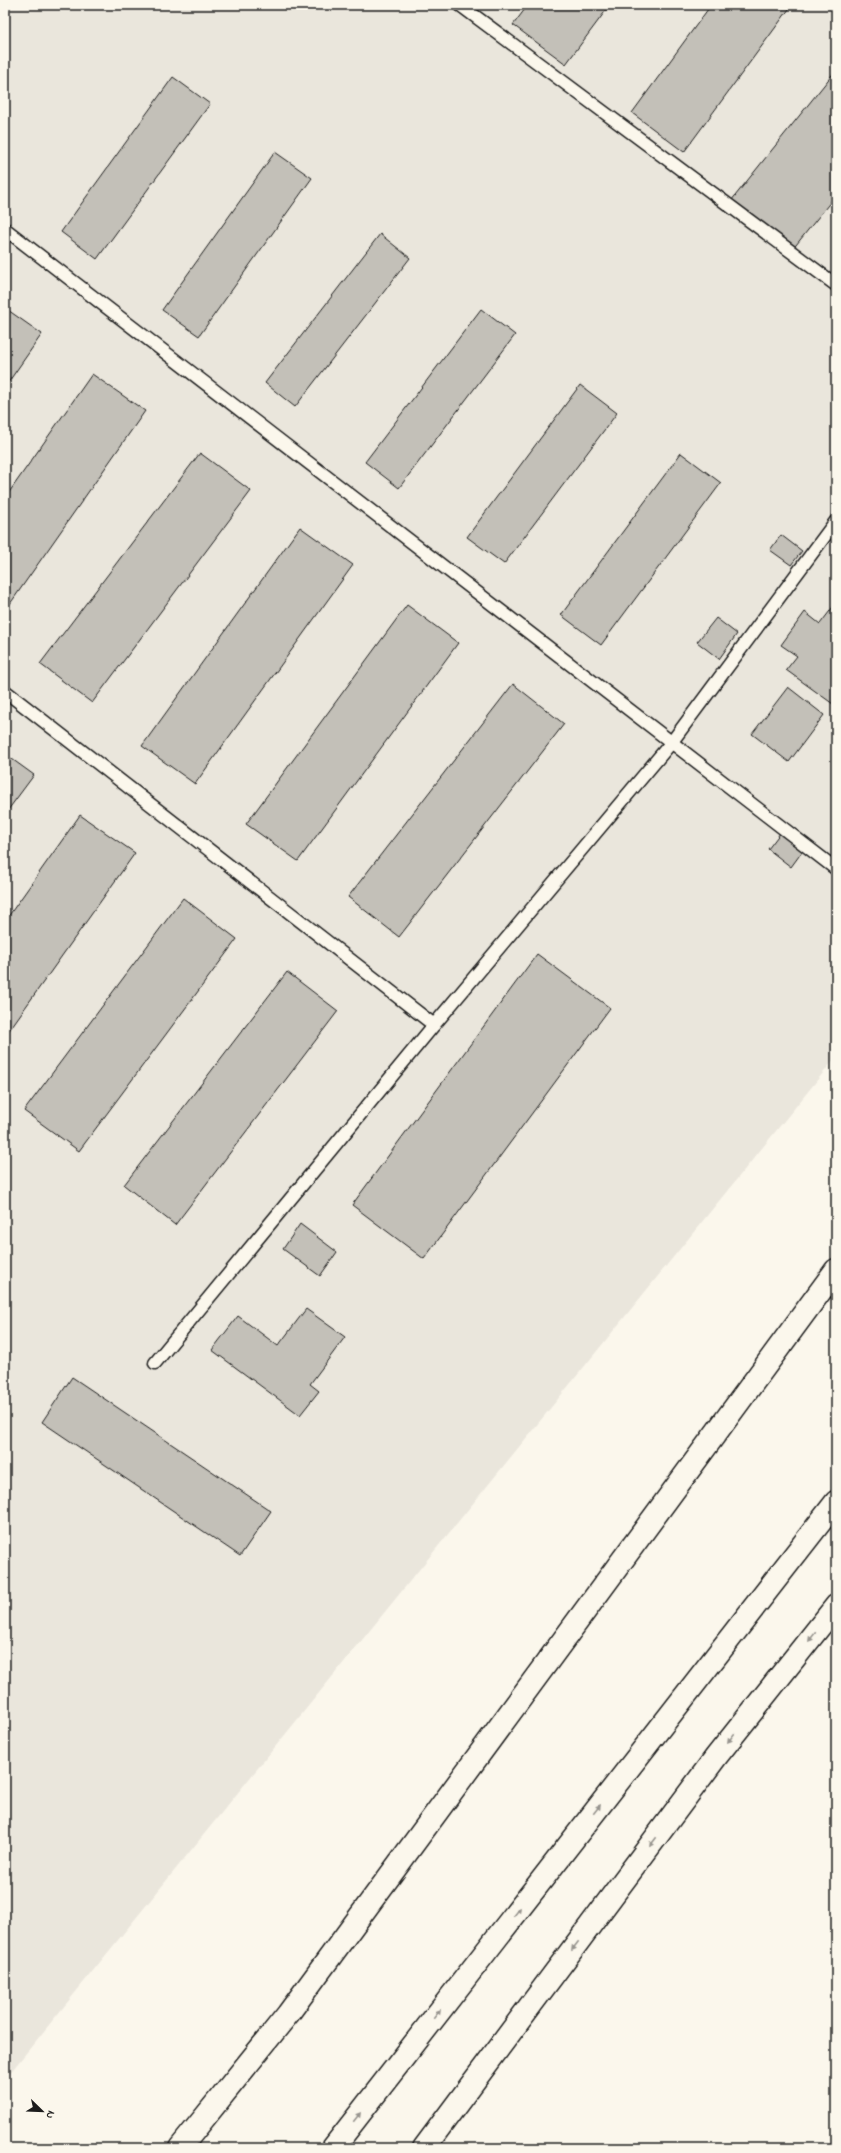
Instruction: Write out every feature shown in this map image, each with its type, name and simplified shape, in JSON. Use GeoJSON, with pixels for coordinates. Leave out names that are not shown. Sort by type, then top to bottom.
{"type":"FeatureCollection","features":[{"type":"Feature","properties":{"kind":"main road"},"geometry":{"type":"LineString","coordinates":[[180,2148],[288,2014],[836,1270]]}},
{"type":"Feature","properties":{"kind":"main road"},"geometry":{"type":"LineString","coordinates":[[333,2148],[836,1502]]}},
{"type":"Feature","properties":{"kind":"main road"},"geometry":{"type":"LineString","coordinates":[[424,2148],[716,1757],[836,1606]]}},
{"type":"Feature","properties":{"kind":"lane"},"geometry":{"type":"LineString","coordinates":[[460,5],[836,286]]}},
{"type":"Feature","properties":{"kind":"lane"},"geometry":{"type":"LineString","coordinates":[[5,229],[836,869]]}},
{"type":"Feature","properties":{"kind":"lane"},"geometry":{"type":"LineString","coordinates":[[155,1363],[434,1025],[671,742],[836,522]]}},
{"type":"Feature","properties":{"kind":"lane"},"geometry":{"type":"LineString","coordinates":[[5,691],[434,1025]]}},
{"type":"Feature","properties":{"kind":"shaded area"},"geometry":{"type":"Polygon","coordinates":[[[5,5],[836,5],[836,1057],[5,2079],[5,5]]]}},
{"type":"Feature","properties":{"kind":"building"},"geometry":{"type":"Polygon","coordinates":[[[528,5],[610,5],[566,64],[513,25],[528,5]]]}},
{"type":"Feature","properties":{"kind":"building"},"geometry":{"type":"Polygon","coordinates":[[[711,5],[792,5],[684,152],[632,113],[711,5]]]}},
{"type":"Feature","properties":{"kind":"building"},"geometry":{"type":"Polygon","coordinates":[[[836,70],[836,195],[792,250],[731,201],[836,70]]]}},
{"type":"Feature","properties":{"kind":"building"},"geometry":{"type":"Polygon","coordinates":[[[173,77],[210,104],[97,259],[61,232],[173,77]]]}},
{"type":"Feature","properties":{"kind":"building"},"geometry":{"type":"Polygon","coordinates":[[[275,152],[312,178],[199,336],[162,310],[275,152]]]}},
{"type":"Feature","properties":{"kind":"building"},"geometry":{"type":"Polygon","coordinates":[[[380,234],[410,258],[295,407],[265,383],[380,234]]]}},
{"type":"Feature","properties":{"kind":"building"},"geometry":{"type":"Polygon","coordinates":[[[5,308],[42,334],[5,387],[5,308]]]}},
{"type":"Feature","properties":{"kind":"building"},"geometry":{"type":"Polygon","coordinates":[[[481,309],[515,335],[399,488],[365,462],[481,309]]]}},
{"type":"Feature","properties":{"kind":"building"},"geometry":{"type":"Polygon","coordinates":[[[92,374],[145,411],[5,611],[5,498],[92,374]]]}},
{"type":"Feature","properties":{"kind":"building"},"geometry":{"type":"Polygon","coordinates":[[[580,385],[617,413],[504,564],[467,537],[580,385]]]}},
{"type":"Feature","properties":{"kind":"building"},"geometry":{"type":"Polygon","coordinates":[[[200,453],[251,491],[92,703],[40,664],[200,453]]]}},
{"type":"Feature","properties":{"kind":"building"},"geometry":{"type":"Polygon","coordinates":[[[681,453],[721,483],[601,645],[561,615],[681,453]]]}},
{"type":"Feature","properties":{"kind":"building"},"geometry":{"type":"Polygon","coordinates":[[[300,527],[353,565],[195,784],[142,746],[300,527]]]}},
{"type":"Feature","properties":{"kind":"building"},"geometry":{"type":"Polygon","coordinates":[[[781,535],[802,551],[791,565],[770,550],[781,535]]]}},
{"type":"Feature","properties":{"kind":"building"},"geometry":{"type":"Polygon","coordinates":[[[836,603],[836,700],[833,704],[786,670],[797,656],[781,645],[805,612],[820,624],[836,603]]]}},
{"type":"Feature","properties":{"kind":"building"},"geometry":{"type":"Polygon","coordinates":[[[407,605],[458,643],[298,861],[246,824],[407,605]]]}},
{"type":"Feature","properties":{"kind":"building"},"geometry":{"type":"Polygon","coordinates":[[[716,618],[737,634],[719,659],[697,642],[716,618]]]}},
{"type":"Feature","properties":{"kind":"building"},"geometry":{"type":"Polygon","coordinates":[[[513,684],[564,724],[399,937],[348,897],[513,684]]]}},
{"type":"Feature","properties":{"kind":"building"},"geometry":{"type":"Polygon","coordinates":[[[788,687],[824,715],[789,762],[752,734],[788,687]]]}},
{"type":"Feature","properties":{"kind":"building"},"geometry":{"type":"Polygon","coordinates":[[[5,754],[34,775],[5,814],[5,754]]]}},
{"type":"Feature","properties":{"kind":"building"},"geometry":{"type":"Polygon","coordinates":[[[80,815],[135,853],[5,1036],[5,921],[80,815]]]}},
{"type":"Feature","properties":{"kind":"building"},"geometry":{"type":"Polygon","coordinates":[[[787,824],[810,841],[791,867],[768,849],[787,824]]]}},
{"type":"Feature","properties":{"kind":"building"},"geometry":{"type":"Polygon","coordinates":[[[183,898],[237,939],[79,1151],[24,1111],[183,898]]]}},
{"type":"Feature","properties":{"kind":"building"},"geometry":{"type":"Polygon","coordinates":[[[537,954],[610,1008],[424,1259],[352,1205],[537,954]]]}},
{"type":"Feature","properties":{"kind":"building"},"geometry":{"type":"Polygon","coordinates":[[[287,972],[338,1011],[175,1225],[124,1185],[287,972]]]}},
{"type":"Feature","properties":{"kind":"building"},"geometry":{"type":"Polygon","coordinates":[[[300,1224],[337,1252],[320,1276],[283,1249],[300,1224]]]}},
{"type":"Feature","properties":{"kind":"building"},"geometry":{"type":"Polygon","coordinates":[[[306,1309],[345,1337],[310,1384],[319,1391],[300,1415],[212,1350],[238,1316],[278,1346],[306,1309]]]}},
{"type":"Feature","properties":{"kind":"building"},"geometry":{"type":"Polygon","coordinates":[[[72,1377],[271,1511],[240,1556],[42,1422],[72,1377]]]}}]}
